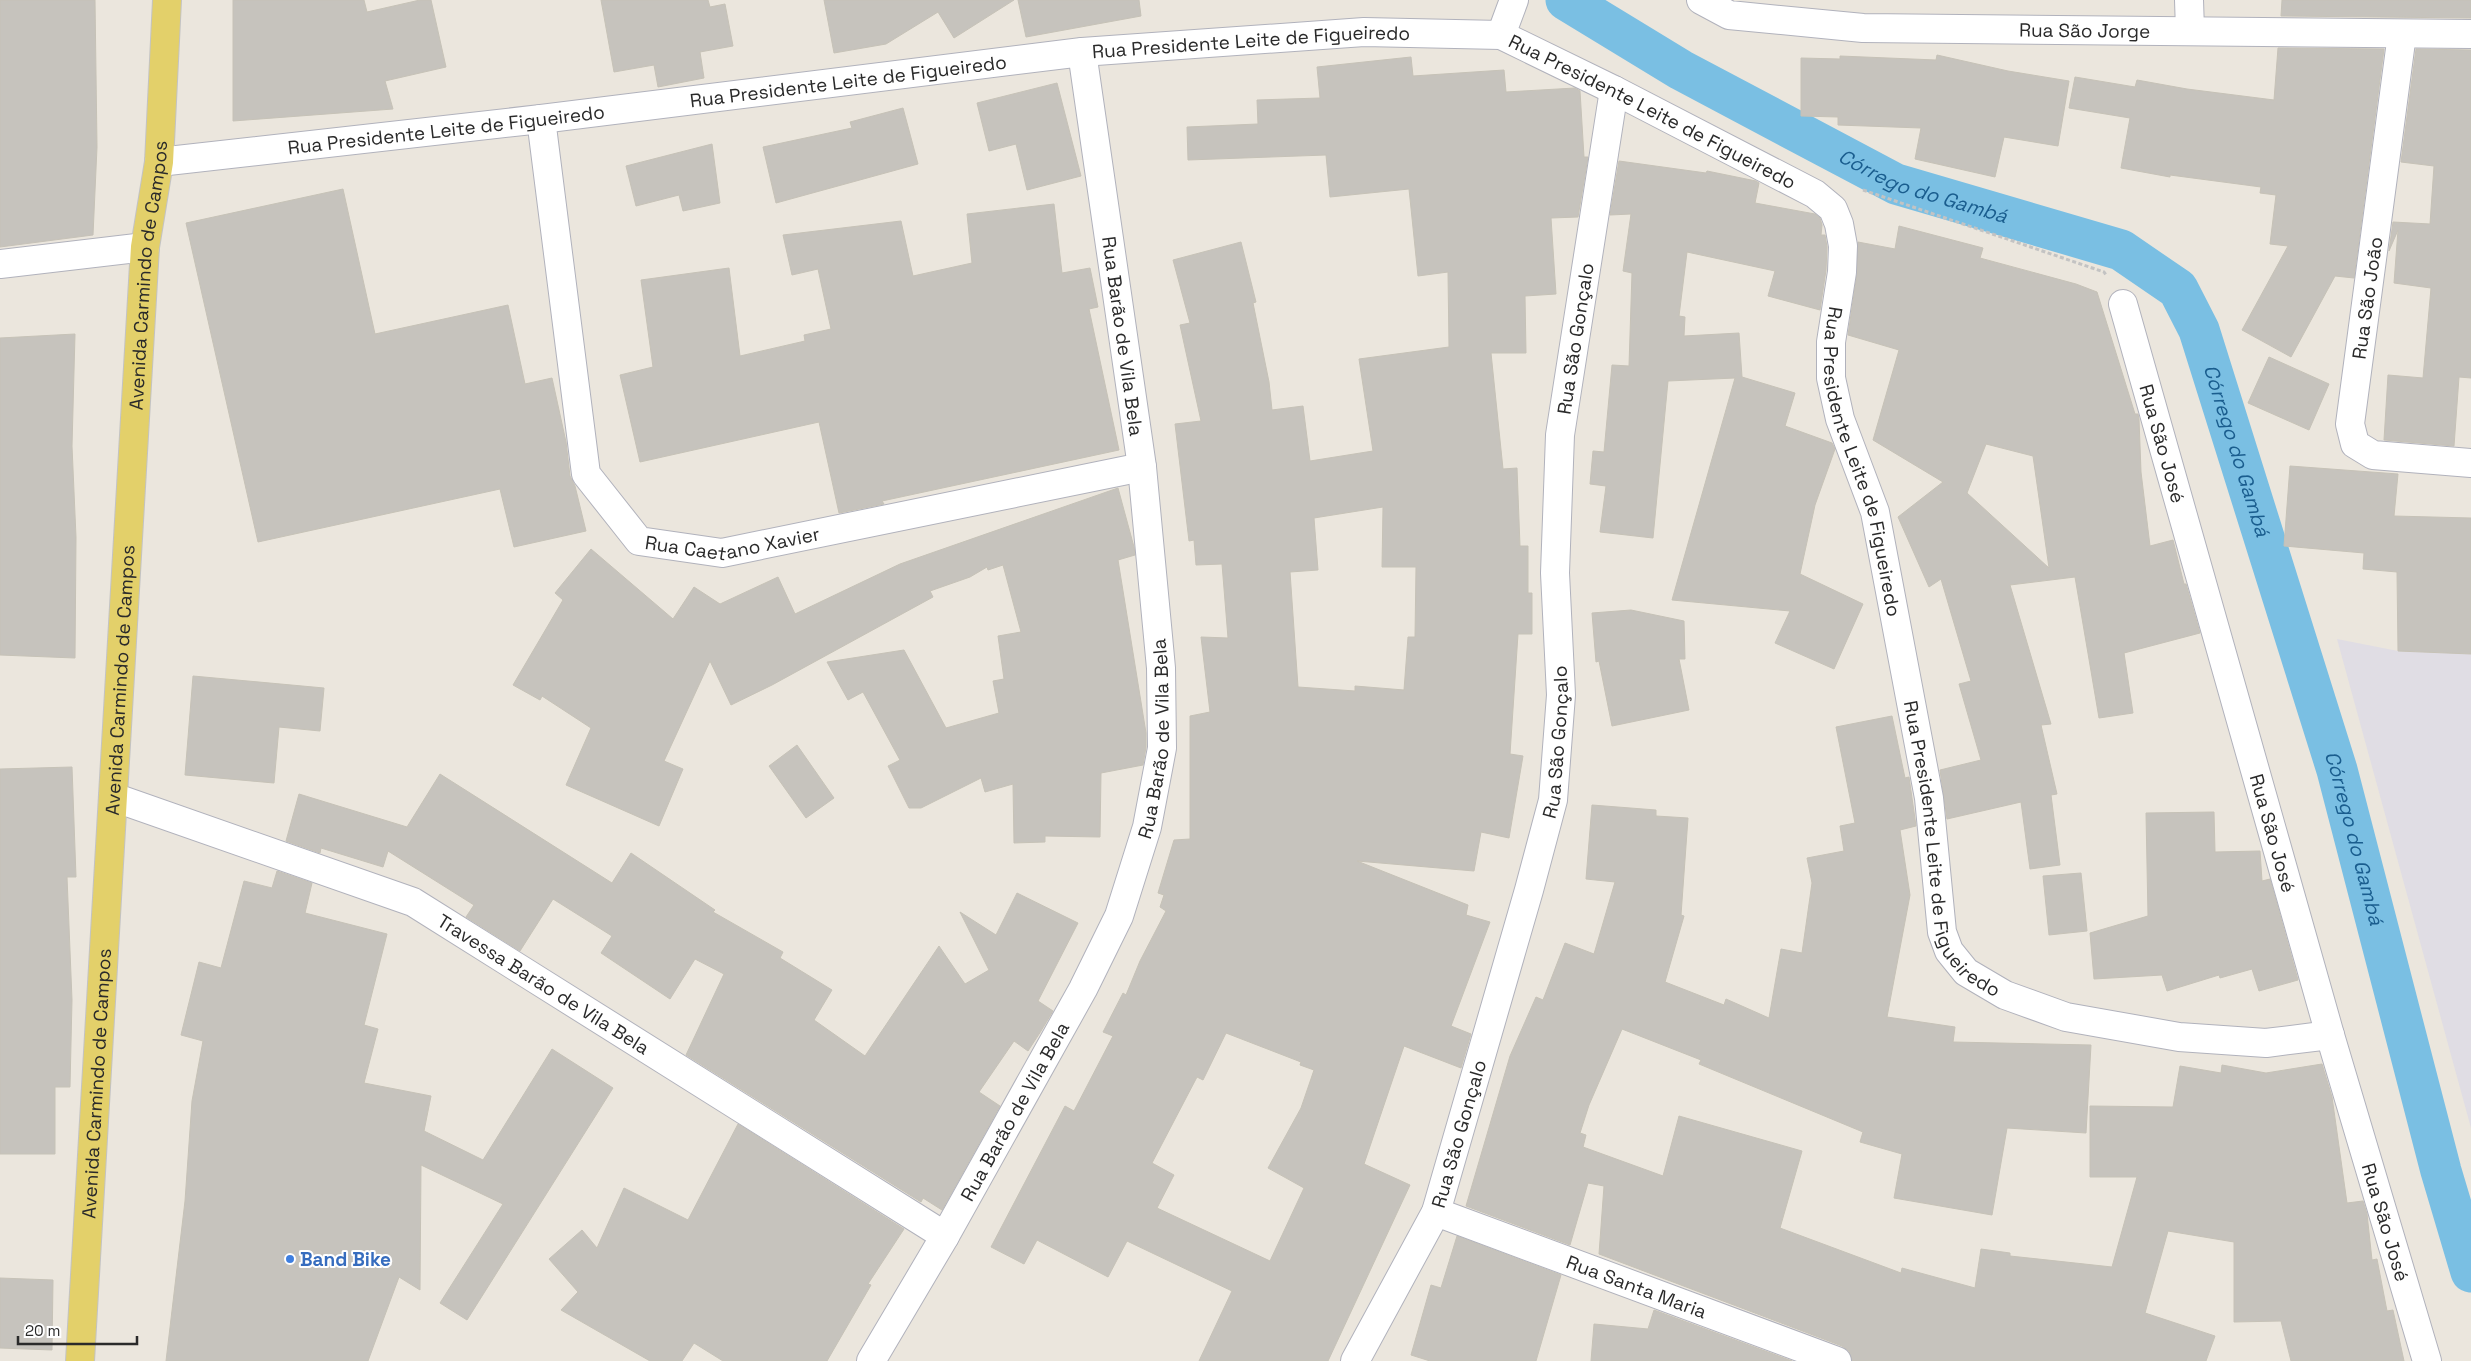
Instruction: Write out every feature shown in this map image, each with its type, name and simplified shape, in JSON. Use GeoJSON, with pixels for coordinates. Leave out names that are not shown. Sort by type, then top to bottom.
{"type":"FeatureCollection","features":[{"type":"Feature","properties":{"kind":"main road","name":"Avenida Carmindo de Campos"},"geometry":{"type":"LineString","coordinates":[[80,1361],[144,247],[159,162],[167,0]]}},
{"type":"Feature","properties":{"kind":"street","name":"Rua São Jorge"},"geometry":{"type":"LineString","coordinates":[[1701,0],[1729,15],[1863,28],[2471,34]]}},
{"type":"Feature","properties":{"kind":"street"},"geometry":{"type":"LineString","coordinates":[[2189,0],[2190,30]]}},
{"type":"Feature","properties":{"kind":"street","name":"Rua Presidente Leite de Figueiredo"},"geometry":{"type":"LineString","coordinates":[[159,162],[541,119],[1082,52],[1364,32],[1507,18],[1614,90],[1806,190],[1824,200],[1833,209],[1839,224],[1843,246],[1842,272],[1831,342],[1831,378],[1840,419],[1875,512],[1929,798],[1942,932],[1948,951],[1966,972],[2005,995],[2066,1017],[2179,1037],[2266,1043],[2330,1035]]}},
{"type":"Feature","properties":{"kind":"street","name":"Rua São João"},"geometry":{"type":"LineString","coordinates":[[2402,34],[2350,424],[2355,444],[2373,455],[2471,463]]}},
{"type":"Feature","properties":{"kind":"street","name":"Rua Barão de Vila Bela"},"geometry":{"type":"LineString","coordinates":[[871,1361],[945,1236],[1083,989],[1119,916],[1148,827],[1162,748],[1160,668],[1142,467],[1082,52]]}},
{"type":"Feature","properties":{"kind":"street","name":"Rua São Gonçalo"},"geometry":{"type":"LineString","coordinates":[[1355,1361],[1436,1212],[1530,890],[1553,800],[1561,694],[1555,573],[1560,435],[1614,90]]}},
{"type":"Feature","properties":{"kind":"street","name":"Rua Caetano Xavier"},"geometry":{"type":"LineString","coordinates":[[541,119],[586,474],[639,541],[722,552],[1142,467]]}},
{"type":"Feature","properties":{"kind":"street"},"geometry":{"type":"LineString","coordinates":[[0,264],[144,247]]}},
{"type":"Feature","properties":{"kind":"street","name":"Rua São José"},"geometry":{"type":"LineString","coordinates":[[2123,304],[2330,1035],[2427,1361]]}},
{"type":"Feature","properties":{"kind":"street","name":"Travessa Barão de Vila Bela"},"geometry":{"type":"LineString","coordinates":[[113,798],[413,902],[945,1236]]}},
{"type":"Feature","properties":{"kind":"street","name":"Rua Santa Maria"},"geometry":{"type":"LineString","coordinates":[[1436,1212],[1836,1361]]}},
{"type":"Feature","properties":{"kind":"path"},"geometry":{"type":"LineString","coordinates":[[1824,200],[1842,184],[2067,258],[2104,272],[2123,304]]}},
{"type":"Feature","properties":{"kind":"shaded area"},"geometry":{"type":"Polygon","coordinates":[[[2337,639],[2398,651],[2471,654],[2471,1128],[2337,639]]]}},
{"type":"Feature","properties":{"kind":"building"},"geometry":{"type":"Polygon","coordinates":[[[0,0],[95,0],[97,147],[93,235],[0,247],[0,0]]]}},
{"type":"Feature","properties":{"kind":"building"},"geometry":{"type":"Polygon","coordinates":[[[233,0],[364,0],[367,12],[420,0],[431,0],[446,67],[385,81],[393,109],[233,121],[233,0]]]}},
{"type":"Feature","properties":{"kind":"building"},"geometry":{"type":"Polygon","coordinates":[[[601,0],[708,0],[710,7],[725,4],[733,46],[700,52],[704,78],[658,87],[654,65],[614,72],[601,0]]]}},
{"type":"Feature","properties":{"kind":"building"},"geometry":{"type":"Polygon","coordinates":[[[824,0],[1014,0],[954,38],[938,12],[886,44],[834,53],[824,0]]]}},
{"type":"Feature","properties":{"kind":"building"},"geometry":{"type":"Polygon","coordinates":[[[1018,0],[1139,0],[1141,16],[1026,37],[1018,0]]]}},
{"type":"Feature","properties":{"kind":"building"},"geometry":{"type":"Polygon","coordinates":[[[2282,0],[2471,0],[2471,18],[2281,16],[2282,0]]]}},
{"type":"Feature","properties":{"kind":"building"},"geometry":{"type":"Polygon","coordinates":[[[2278,48],[2384,49],[2354,278],[2335,276],[2291,357],[2242,330],[2288,246],[2270,244],[2276,195],[2260,193],[2261,187],[2170,175],[2170,177],[2121,168],[2130,118],[2069,108],[2075,77],[2135,87],[2137,80],[2187,89],[2274,100],[2278,48]]]}},
{"type":"Feature","properties":{"kind":"building"},"geometry":{"type":"Polygon","coordinates":[[[2416,49],[2471,50],[2471,378],[2459,377],[2454,446],[2384,440],[2388,375],[2423,378],[2431,288],[2394,283],[2398,230],[2389,251],[2393,222],[2430,224],[2434,166],[2401,162],[2416,49]]]}},
{"type":"Feature","properties":{"kind":"building"},"geometry":{"type":"Polygon","coordinates":[[[1937,55],[2008,71],[2069,81],[2058,146],[2004,137],[1995,177],[1915,159],[1921,128],[1838,125],[1838,117],[1801,116],[1801,58],[1840,59],[1840,56],[1936,60],[1937,55]]]}},
{"type":"Feature","properties":{"kind":"building"},"geometry":{"type":"Polygon","coordinates":[[[1411,57],[1413,76],[1504,70],[1506,92],[1575,88],[1580,91],[1584,157],[1588,157],[1578,217],[1551,218],[1556,294],[1525,296],[1526,353],[1491,353],[1503,469],[1517,468],[1520,546],[1528,546],[1528,593],[1532,593],[1532,634],[1518,634],[1510,754],[1523,756],[1509,838],[1481,832],[1474,871],[1357,861],[1468,905],[1466,915],[1490,922],[1451,1026],[1471,1034],[1461,1068],[1404,1046],[1364,1164],[1410,1185],[1328,1361],[1199,1361],[1232,1291],[1127,1241],[1108,1277],[1037,1240],[1024,1264],[991,1247],[1065,1106],[1074,1111],[1113,1036],[1103,1032],[1123,993],[1126,995],[1140,961],[1166,911],[1160,907],[1164,895],[1158,893],[1174,840],[1190,839],[1190,716],[1210,712],[1201,637],[1228,638],[1222,564],[1196,565],[1194,540],[1189,541],[1175,424],[1201,421],[1180,325],[1190,323],[1173,260],[1241,242],[1256,302],[1253,303],[1269,382],[1272,410],[1303,406],[1310,461],[1373,451],[1359,359],[1449,347],[1448,272],[1418,276],[1409,189],[1330,197],[1326,155],[1188,160],[1187,127],[1258,124],[1257,100],[1320,98],[1317,67],[1411,57]],[[1383,507],[1314,518],[1318,570],[1290,572],[1298,687],[1355,691],[1355,686],[1404,690],[1408,637],[1415,637],[1416,567],[1382,567],[1383,507]],[[1226,1033],[1203,1080],[1197,1077],[1152,1163],[1174,1175],[1157,1208],[1270,1261],[1304,1188],[1268,1168],[1301,1108],[1314,1070],[1300,1065],[1301,1062],[1226,1033]]]}},
{"type":"Feature","properties":{"kind":"building"},"geometry":{"type":"Polygon","coordinates":[[[1057,83],[1081,176],[1027,190],[1016,144],[989,151],[977,103],[1057,83]]]}},
{"type":"Feature","properties":{"kind":"building"},"geometry":{"type":"Polygon","coordinates":[[[903,108],[918,164],[776,203],[763,147],[852,128],[850,122],[903,108]]]}},
{"type":"Feature","properties":{"kind":"building"},"geometry":{"type":"Polygon","coordinates":[[[712,144],[720,203],[683,211],[679,195],[636,206],[626,166],[712,144]]]}},
{"type":"Feature","properties":{"kind":"building"},"geometry":{"type":"Polygon","coordinates":[[[1619,161],[1706,173],[1707,171],[1756,181],[1759,183],[1755,203],[1815,214],[1820,218],[1822,225],[1821,235],[1825,235],[1827,247],[1826,270],[1820,310],[1768,296],[1775,271],[1687,252],[1679,316],[1685,317],[1684,336],[1739,333],[1742,377],[1795,393],[1785,426],[1832,443],[1835,449],[1815,505],[1800,574],[1863,604],[1834,669],[1775,643],[1790,611],[1672,600],[1735,378],[1668,381],[1653,538],[1600,532],[1606,486],[1590,484],[1593,451],[1604,452],[1612,365],[1629,366],[1632,273],[1623,271],[1631,214],[1610,215],[1619,161]]]}},
{"type":"Feature","properties":{"kind":"building"},"geometry":{"type":"Polygon","coordinates":[[[343,189],[375,334],[508,305],[525,384],[552,378],[566,442],[570,476],[575,486],[586,531],[514,547],[500,489],[258,542],[186,223],[343,189]]]}},
{"type":"Feature","properties":{"kind":"building"},"geometry":{"type":"Polygon","coordinates":[[[1054,204],[1062,273],[1090,268],[1098,307],[1089,309],[1119,450],[882,501],[884,504],[839,513],[819,422],[640,462],[620,375],[653,367],[641,280],[729,268],[740,356],[805,341],[804,335],[831,329],[818,269],[792,275],[783,235],[901,221],[913,276],[972,263],[967,214],[1054,204]]]}},
{"type":"Feature","properties":{"kind":"building"},"geometry":{"type":"Polygon","coordinates":[[[1899,226],[1983,248],[1980,258],[2076,284],[2097,292],[2135,414],[2138,414],[2141,472],[2150,546],[2173,540],[2184,584],[2186,584],[2200,633],[2124,653],[2133,713],[2099,718],[2075,577],[2010,585],[2051,724],[2041,725],[2057,794],[2051,795],[2060,865],[2030,869],[2021,802],[1947,819],[1940,770],[1981,760],[1959,684],[1971,681],[1941,579],[1929,587],[1898,517],[1943,482],[1873,440],[1899,350],[1848,335],[1857,274],[1858,242],[1895,249],[1899,226]],[[1986,444],[1967,493],[2049,568],[2033,456],[1986,444]]]}},
{"type":"Feature","properties":{"kind":"building"},"geometry":{"type":"Polygon","coordinates":[[[75,334],[72,446],[76,537],[75,658],[0,655],[0,338],[75,334]]]}},
{"type":"Feature","properties":{"kind":"building"},"geometry":{"type":"Polygon","coordinates":[[[2269,357],[2329,384],[2309,430],[2248,403],[2269,357]]]}},
{"type":"Feature","properties":{"kind":"building"},"geometry":{"type":"Polygon","coordinates":[[[2290,466],[2398,474],[2394,516],[2471,518],[2471,654],[2398,651],[2397,572],[2363,569],[2364,553],[2284,546],[2290,466]]]}},
{"type":"Feature","properties":{"kind":"building"},"geometry":{"type":"Polygon","coordinates":[[[1118,488],[1135,555],[1118,560],[1146,733],[1146,747],[1143,765],[1101,773],[1100,837],[1045,836],[1045,842],[1014,843],[1013,784],[985,792],[981,778],[921,808],[909,808],[888,766],[900,760],[863,692],[848,700],[827,662],[904,650],[946,728],[999,713],[993,681],[1004,679],[998,636],[1021,632],[1003,565],[988,570],[987,567],[970,577],[930,591],[933,597],[772,685],[731,705],[710,661],[664,761],[683,769],[659,826],[566,785],[591,728],[542,696],[540,700],[513,685],[563,600],[555,593],[591,549],[673,619],[694,587],[720,604],[778,577],[795,614],[900,564],[1118,488]]]}},
{"type":"Feature","properties":{"kind":"building"},"geometry":{"type":"Polygon","coordinates":[[[1631,610],[1684,621],[1685,659],[1679,659],[1689,710],[1612,726],[1599,661],[1596,662],[1592,613],[1631,610]]]}},
{"type":"Feature","properties":{"kind":"building"},"geometry":{"type":"Polygon","coordinates":[[[193,676],[324,688],[320,731],[279,727],[274,783],[185,775],[193,676]]]}},
{"type":"Feature","properties":{"kind":"building"},"geometry":{"type":"Polygon","coordinates":[[[1892,716],[1905,778],[1909,777],[1916,826],[1900,830],[1910,895],[1887,1017],[1955,1027],[1953,1042],[2091,1045],[2086,1133],[2007,1128],[1992,1215],[1894,1198],[1902,1154],[1860,1142],[1863,1132],[1699,1064],[1701,1060],[1622,1029],[1589,1105],[1580,1133],[1586,1135],[1583,1147],[1663,1176],[1679,1116],[1802,1151],[1780,1228],[1901,1273],[1902,1268],[1975,1288],[1981,1249],[2010,1253],[2010,1256],[2112,1267],[2137,1177],[2090,1177],[2090,1106],[2173,1107],[2180,1066],[2221,1073],[2222,1065],[2266,1073],[2322,1064],[2332,1097],[2347,1203],[2363,1201],[2367,1214],[2372,1260],[2377,1259],[2387,1311],[2393,1310],[2404,1361],[2291,1361],[2281,1321],[2234,1322],[2234,1242],[2168,1231],[2145,1313],[2215,1336],[2206,1361],[1852,1361],[1849,1351],[1842,1346],[1599,1254],[1604,1186],[1588,1183],[1570,1245],[1466,1206],[1510,1056],[1536,997],[1543,1000],[1565,943],[1594,954],[1615,882],[1586,879],[1592,805],[1656,810],[1656,816],[1688,818],[1681,915],[1684,916],[1665,982],[1724,1005],[1726,999],[1769,1018],[1781,949],[1802,953],[1812,883],[1807,858],[1844,851],[1840,826],[1855,823],[1836,727],[1892,716]]]}},
{"type":"Feature","properties":{"kind":"building"},"geometry":{"type":"Polygon","coordinates":[[[797,745],[834,798],[806,818],[769,766],[797,745]]]}},
{"type":"Feature","properties":{"kind":"building"},"geometry":{"type":"Polygon","coordinates":[[[72,767],[76,877],[67,877],[72,1000],[70,1087],[55,1087],[55,1154],[0,1154],[0,769],[72,767]]]}},
{"type":"Feature","properties":{"kind":"building"},"geometry":{"type":"Polygon","coordinates":[[[440,774],[612,883],[631,853],[715,910],[713,912],[783,952],[780,958],[832,990],[814,1020],[865,1056],[939,946],[965,984],[989,970],[960,912],[996,935],[1017,893],[1078,923],[1038,1001],[1053,1011],[1028,1051],[1014,1041],[979,1092],[1000,1106],[942,1210],[923,1198],[921,1202],[686,1055],[724,974],[695,959],[670,999],[601,953],[612,936],[553,899],[520,951],[466,917],[474,905],[388,851],[383,867],[321,848],[320,853],[286,841],[299,794],[407,827],[440,774]]]}},
{"type":"Feature","properties":{"kind":"building"},"geometry":{"type":"Polygon","coordinates":[[[2214,812],[2215,852],[2260,851],[2262,881],[2270,879],[2298,980],[2259,991],[2252,969],[2220,978],[2219,975],[2167,991],[2162,975],[2094,979],[2090,933],[2148,916],[2146,813],[2214,812]]]}},
{"type":"Feature","properties":{"kind":"building"},"geometry":{"type":"Polygon","coordinates":[[[277,871],[312,883],[305,913],[387,934],[364,1025],[378,1029],[364,1083],[431,1096],[424,1131],[483,1160],[552,1049],[613,1088],[467,1320],[440,1303],[503,1204],[421,1165],[420,1290],[399,1277],[368,1361],[166,1361],[185,1201],[192,1101],[203,1041],[181,1035],[199,962],[221,968],[244,881],[272,888],[277,871]]]}},
{"type":"Feature","properties":{"kind":"building"},"geometry":{"type":"Polygon","coordinates":[[[2081,873],[2087,931],[2049,935],[2043,876],[2081,873]]]}},
{"type":"Feature","properties":{"kind":"building"},"geometry":{"type":"Polygon","coordinates":[[[738,1124],[904,1229],[868,1284],[871,1285],[827,1361],[723,1361],[694,1343],[682,1361],[650,1361],[561,1310],[578,1292],[549,1259],[582,1230],[597,1248],[624,1188],[688,1220],[738,1124]]]}},
{"type":"Feature","properties":{"kind":"building"},"geometry":{"type":"Polygon","coordinates":[[[1457,1236],[1561,1275],[1536,1361],[1430,1361],[1411,1355],[1431,1285],[1441,1288],[1457,1236]]]}},
{"type":"Feature","properties":{"kind":"building"},"geometry":{"type":"Polygon","coordinates":[[[0,1278],[53,1280],[52,1350],[0,1348],[0,1278]]]}},
{"type":"Feature","properties":{"kind":"building"},"geometry":{"type":"Polygon","coordinates":[[[1654,1310],[1792,1361],[1591,1361],[1594,1324],[1648,1329],[1654,1310]]]}},
{"type":"Feature","properties":{"kind":"waterway","name":"Córrego do Gambá"},"geometry":{"type":"LineString","coordinates":[[1566,0],[1681,70],[1896,184],[2121,250],[2178,289],[2199,330],[2337,770],[2441,1171],[2471,1272]]}},
{"type":"Feature","properties":{"kind":"place","name":"Band Bike"},"geometry":{"type":"Point","coordinates":[290,1259]}}]}
